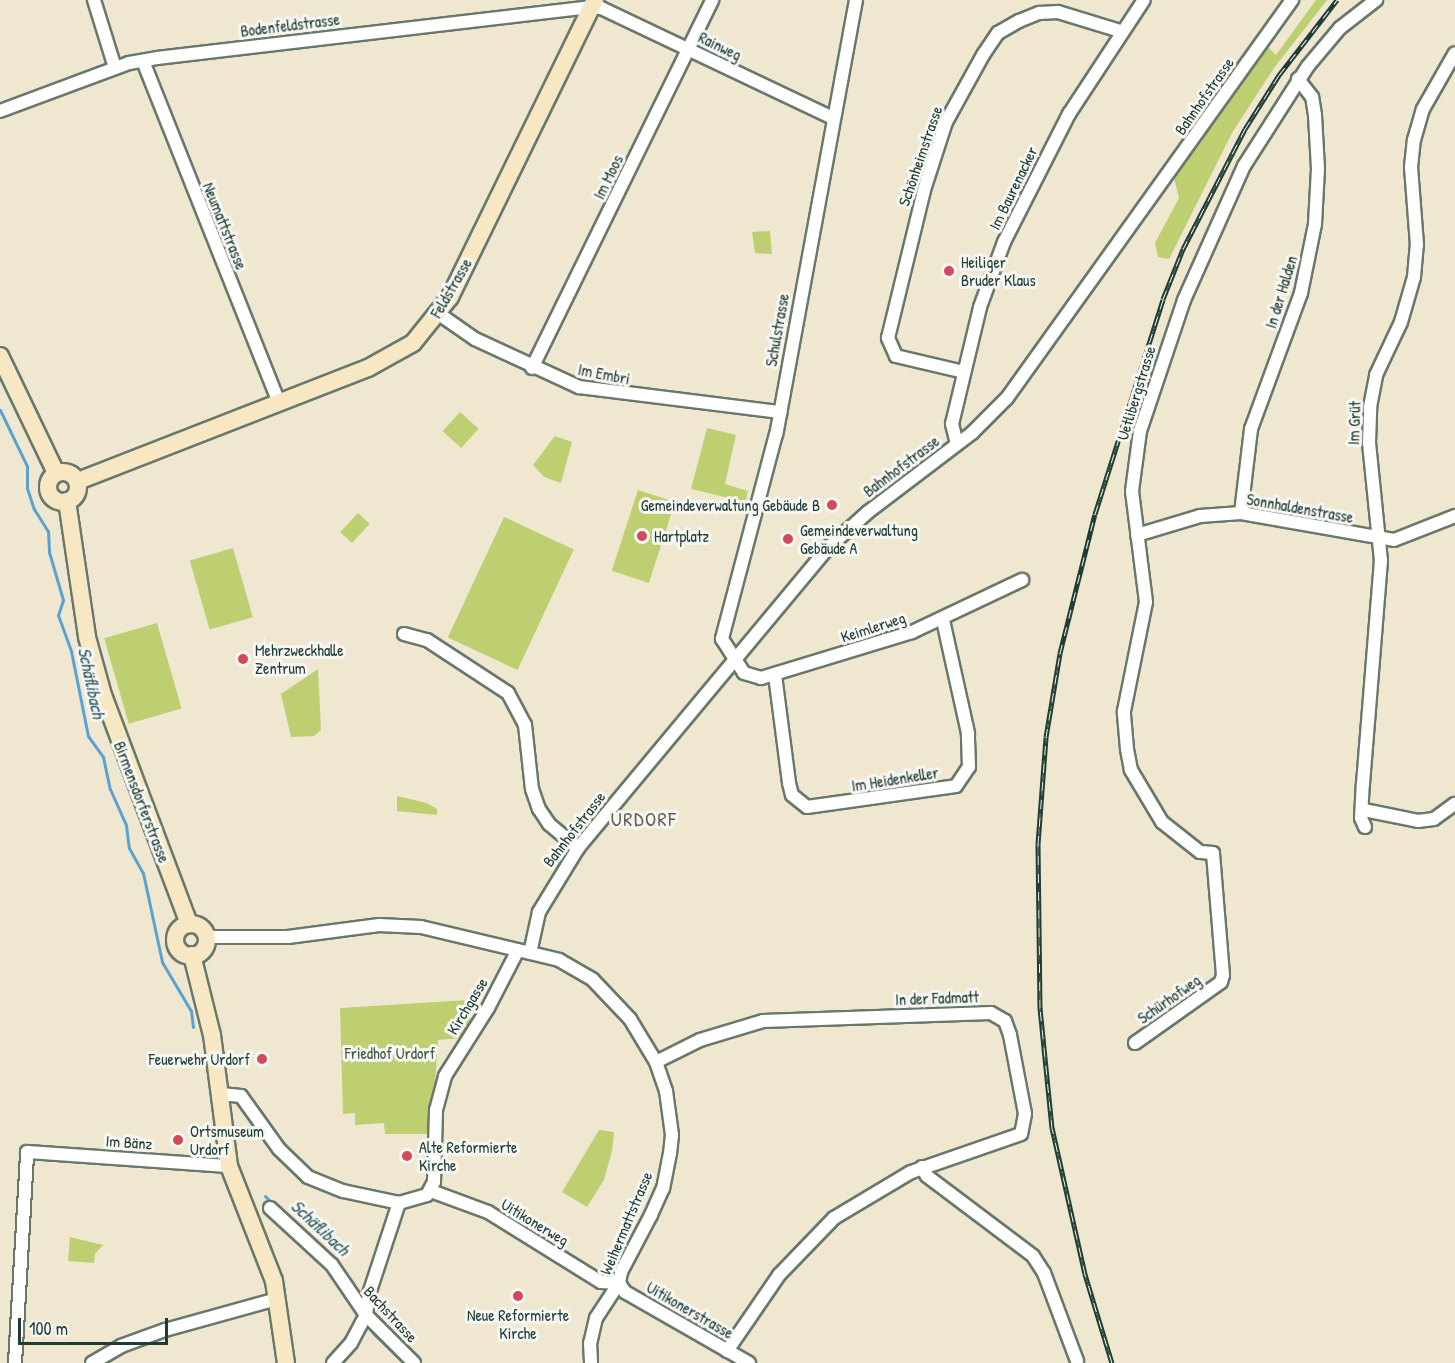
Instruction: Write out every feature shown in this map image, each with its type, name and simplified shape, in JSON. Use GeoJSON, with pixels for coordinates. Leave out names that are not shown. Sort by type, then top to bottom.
{"type":"FeatureCollection","features":[{"type":"Feature","properties":{"kind":"main road","name":"Feldstrasse"},"geometry":{"type":"LineString","coordinates":[[78,481],[387,359],[413,343],[439,314],[594,4]]}},
{"type":"Feature","properties":{"kind":"main road"},"geometry":{"type":"LineString","coordinates":[[0,356],[56,473]]}},
{"type":"Feature","properties":{"kind":"main road"},"geometry":{"type":"LineString","coordinates":[[68,472],[78,481],[77,493],[67,501],[54,499],[49,492],[49,479],[56,473],[68,472]]}},
{"type":"Feature","properties":{"kind":"main road","name":"Birmensdorferstrasse"},"geometry":{"type":"LineString","coordinates":[[67,501],[87,637],[103,695],[189,924]]}},
{"type":"Feature","properties":{"kind":"main road"},"geometry":{"type":"LineString","coordinates":[[189,924],[201,928],[206,937],[202,950],[192,955],[181,952],[175,943],[179,928],[189,924]]}},
{"type":"Feature","properties":{"kind":"main road"},"geometry":{"type":"LineString","coordinates":[[192,955],[221,1094],[229,1166],[245,1216],[270,1269],[277,1299],[286,1363]]}},
{"type":"Feature","properties":{"kind":"street"},"geometry":{"type":"LineString","coordinates":[[94,0],[115,68]]}},
{"type":"Feature","properties":{"kind":"street","name":"Im Moos"},"geometry":{"type":"LineString","coordinates":[[532,368],[712,0]]}},
{"type":"Feature","properties":{"kind":"street","name":"Schulstrasse"},"geometry":{"type":"LineString","coordinates":[[733,661],[724,645],[723,631],[748,546],[780,412],[831,117],[856,0]]}},
{"type":"Feature","properties":{"kind":"street","name":"Im Baurenacker"},"geometry":{"type":"LineString","coordinates":[[957,444],[952,424],[964,372],[980,307],[1004,242],[1069,114],[1120,32],[1143,0]]}},
{"type":"Feature","properties":{"kind":"street","name":"Bahnhofstrasse"},"geometry":{"type":"LineString","coordinates":[[524,951],[539,912],[578,848],[830,546],[868,512],[990,418],[1014,390],[1292,0]]}},
{"type":"Feature","properties":{"kind":"street","name":"Uetlibergstrasse"},"geometry":{"type":"LineString","coordinates":[[1221,982],[1213,853],[1200,852],[1162,822],[1131,770],[1124,711],[1146,602],[1132,491],[1135,457],[1169,340],[1218,218],[1244,166],[1298,79],[1340,28],[1376,0]]}},
{"type":"Feature","properties":{"kind":"street","name":"Bodenfeldstrasse"},"geometry":{"type":"LineString","coordinates":[[0,111],[115,68],[143,61],[544,5],[594,4]]}},
{"type":"Feature","properties":{"kind":"street","name":"Rainweg"},"geometry":{"type":"LineString","coordinates":[[594,4],[831,117]]}},
{"type":"Feature","properties":{"kind":"street","name":"Schönheimstrasse"},"geometry":{"type":"LineString","coordinates":[[964,372],[896,356],[888,338],[924,190],[946,122],[983,55],[998,33],[1019,21],[1039,13],[1058,12],[1120,32]]}},
{"type":"Feature","properties":{"kind":"street","name":"Im Grüt"},"geometry":{"type":"LineString","coordinates":[[1364,810],[1380,540],[1369,443],[1370,407],[1376,375],[1401,322],[1414,277],[1417,236],[1411,167],[1416,132],[1430,95],[1455,53]]}},
{"type":"Feature","properties":{"kind":"street","name":"Neumattstrasse"},"geometry":{"type":"LineString","coordinates":[[143,61],[279,402]]}},
{"type":"Feature","properties":{"kind":"street","name":"In der Halden"},"geometry":{"type":"LineString","coordinates":[[1241,513],[1251,429],[1301,293],[1315,224],[1318,179],[1315,115],[1312,97],[1298,79]]}},
{"type":"Feature","properties":{"kind":"street","name":"Im Embri"},"geometry":{"type":"LineString","coordinates":[[439,314],[475,339],[555,380],[602,392],[780,412]]}},
{"type":"Feature","properties":{"kind":"street","name":"Sonnhaldenstrasse"},"geometry":{"type":"LineString","coordinates":[[1137,535],[1200,516],[1241,513],[1380,540],[1412,535],[1455,516]]}},
{"type":"Feature","properties":{"kind":"street","name":"Keimlerweg"},"geometry":{"type":"LineString","coordinates":[[733,661],[750,677],[775,675],[944,620],[1022,580]]}},
{"type":"Feature","properties":{"kind":"street","name":"Im Heidenkeller"},"geometry":{"type":"LineString","coordinates":[[775,675],[789,783],[792,795],[807,807],[956,786],[969,767],[968,733],[944,620]]}},
{"type":"Feature","properties":{"kind":"street"},"geometry":{"type":"LineString","coordinates":[[404,634],[427,640],[508,693],[525,725],[530,776],[539,809],[549,824],[578,848]]}},
{"type":"Feature","properties":{"kind":"street"},"geometry":{"type":"LineString","coordinates":[[1365,826],[1361,818],[1364,810],[1419,821],[1434,819],[1455,804]]}},
{"type":"Feature","properties":{"kind":"street"},"geometry":{"type":"LineString","coordinates":[[206,937],[309,936],[392,925],[421,927],[524,951]]}},
{"type":"Feature","properties":{"kind":"street","name":"Weihermattstrasse"},"geometry":{"type":"LineString","coordinates":[[524,951],[559,960],[592,980],[630,1019],[656,1062],[666,1091],[672,1135],[663,1188],[621,1272],[620,1283],[596,1318],[590,1343],[591,1363]]}},
{"type":"Feature","properties":{"kind":"street","name":"Kirchgasse"},"geometry":{"type":"LineString","coordinates":[[431,1191],[436,1110],[445,1076],[524,951]]}},
{"type":"Feature","properties":{"kind":"street","name":"Schürhofweg"},"geometry":{"type":"LineString","coordinates":[[1135,1042],[1221,982]]}},
{"type":"Feature","properties":{"kind":"street","name":"In der Fadmatt"},"geometry":{"type":"LineString","coordinates":[[656,1062],[708,1037],[763,1022],[999,1015],[1010,1035],[1025,1128],[1014,1138],[922,1167],[834,1218],[779,1275],[727,1351]]}},
{"type":"Feature","properties":{"kind":"street"},"geometry":{"type":"LineString","coordinates":[[221,1094],[241,1096],[279,1149],[308,1177],[343,1191],[399,1203],[431,1191]]}},
{"type":"Feature","properties":{"kind":"street","name":"Im Bänz"},"geometry":{"type":"LineString","coordinates":[[15,1363],[27,1152],[229,1166]]}},
{"type":"Feature","properties":{"kind":"street"},"geometry":{"type":"LineString","coordinates":[[922,1167],[927,1176],[1033,1256],[1044,1273],[1077,1361]]}},
{"type":"Feature","properties":{"kind":"street","name":"Uitikonerweg"},"geometry":{"type":"LineString","coordinates":[[431,1191],[488,1212],[601,1282],[620,1283]]}},
{"type":"Feature","properties":{"kind":"street"},"geometry":{"type":"LineString","coordinates":[[333,1363],[351,1343],[366,1315],[369,1294],[399,1203]]}},
{"type":"Feature","properties":{"kind":"street","name":"Bachstrasse"},"geometry":{"type":"LineString","coordinates":[[270,1208],[332,1265],[366,1315],[414,1363]]}},
{"type":"Feature","properties":{"kind":"street","name":"Uitikonerstrasse"},"geometry":{"type":"LineString","coordinates":[[620,1283],[625,1292],[748,1363]]}},
{"type":"Feature","properties":{"kind":"street"},"geometry":{"type":"LineString","coordinates":[[97,1362],[121,1346],[165,1330],[277,1299]]}},
{"type":"Feature","properties":{"kind":"green space"},"geometry":{"type":"Polygon","coordinates":[[[1316,0],[1327,0],[1274,68],[1232,133],[1169,259],[1158,257],[1155,243],[1179,198],[1174,178],[1268,47],[1276,55],[1316,0]]]}},
{"type":"Feature","properties":{"kind":"green space"},"geometry":{"type":"Polygon","coordinates":[[[587,41],[461,296],[458,298],[561,88],[587,41]]]}},
{"type":"Feature","properties":{"kind":"green space"},"geometry":{"type":"Polygon","coordinates":[[[770,231],[772,254],[755,253],[752,232],[770,231]]]}},
{"type":"Feature","properties":{"kind":"green space"},"geometry":{"type":"Polygon","coordinates":[[[460,412],[479,429],[461,448],[443,431],[460,412]]]}},
{"type":"Feature","properties":{"kind":"green space"},"geometry":{"type":"Polygon","coordinates":[[[707,428],[736,435],[725,484],[748,491],[744,509],[728,505],[729,498],[691,489],[707,428]]]}},
{"type":"Feature","properties":{"kind":"green space"},"geometry":{"type":"Polygon","coordinates":[[[555,436],[572,442],[561,483],[544,477],[533,465],[555,436]]]}},
{"type":"Feature","properties":{"kind":"green space","name":"Hartplatz"},"geometry":{"type":"Polygon","coordinates":[[[638,490],[675,502],[649,583],[612,571],[638,490]]]}},
{"type":"Feature","properties":{"kind":"green space"},"geometry":{"type":"Polygon","coordinates":[[[358,513],[370,524],[352,543],[340,532],[358,513]]]}},
{"type":"Feature","properties":{"kind":"green space"},"geometry":{"type":"Polygon","coordinates":[[[504,517],[574,550],[518,670],[448,638],[504,517]]]}},
{"type":"Feature","properties":{"kind":"green space"},"geometry":{"type":"Polygon","coordinates":[[[233,548],[253,617],[210,630],[190,560],[233,548]]]}},
{"type":"Feature","properties":{"kind":"green space"},"geometry":{"type":"Polygon","coordinates":[[[157,623],[182,709],[129,724],[104,638],[157,623]]]}},
{"type":"Feature","properties":{"kind":"green space"},"geometry":{"type":"Polygon","coordinates":[[[318,669],[321,730],[314,736],[291,737],[281,694],[318,669]]]}},
{"type":"Feature","properties":{"kind":"green space"},"geometry":{"type":"Polygon","coordinates":[[[397,796],[427,803],[437,809],[437,815],[397,811],[397,796]]]}},
{"type":"Feature","properties":{"kind":"green space","name":"Friedhof Urdorf"},"geometry":{"type":"Polygon","coordinates":[[[468,1000],[471,1024],[461,1038],[438,1040],[432,1134],[385,1134],[384,1123],[355,1125],[355,1113],[343,1114],[340,1008],[468,1000]]]}},
{"type":"Feature","properties":{"kind":"green space"},"geometry":{"type":"Polygon","coordinates":[[[599,1130],[614,1132],[612,1151],[604,1180],[587,1207],[562,1192],[599,1130]]]}},
{"type":"Feature","properties":{"kind":"green space"},"geometry":{"type":"Polygon","coordinates":[[[70,1237],[103,1245],[95,1254],[94,1263],[68,1261],[70,1237]]]}},
{"type":"Feature","properties":{"kind":"waterway","name":"Schäflibach"},"geometry":{"type":"LineString","coordinates":[[0,410],[27,466],[27,488],[34,509],[48,531],[49,552],[63,600],[58,615],[71,651],[88,736],[103,757],[110,789],[126,825],[129,848],[143,873],[162,962],[191,1011],[193,1027]]}},
{"type":"Feature","properties":{"kind":"waterway","name":"Schäflibach"},"geometry":{"type":"LineString","coordinates":[[265,1196],[273,1204]]}},
{"type":"Feature","properties":{"kind":"waterway","name":"Schäflibach"},"geometry":{"type":"LineString","coordinates":[[325,1250],[353,1283]]}},
{"type":"Feature","properties":{"kind":"waterway","name":"Schäflibach"},"geometry":{"type":"LineString","coordinates":[[373,1333],[404,1363]]}},
{"type":"Feature","properties":{"kind":"railway"},"geometry":{"type":"LineString","coordinates":[[1112,1363],[1085,1274],[1052,1128],[1040,1008],[1038,844],[1046,737],[1060,653],[1095,514],[1163,299],[1183,249],[1245,129],[1279,75],[1337,0]]}},
{"type":"Feature","properties":{"kind":"place","name":"Heiliger Bruder Klaus"},"geometry":{"type":"Point","coordinates":[949,271]}},
{"type":"Feature","properties":{"kind":"place","name":"Gemeindeverwaltung Gebäude B"},"geometry":{"type":"Point","coordinates":[832,505]}},
{"type":"Feature","properties":{"kind":"place","name":"Hartplatz"},"geometry":{"type":"Point","coordinates":[642,536]}},
{"type":"Feature","properties":{"kind":"place","name":"Gemeindeverwaltung Gebäude A"},"geometry":{"type":"Point","coordinates":[788,539]}},
{"type":"Feature","properties":{"kind":"place","name":"Mehrzweckhalle Zentrum"},"geometry":{"type":"Point","coordinates":[243,659]}},
{"type":"Feature","properties":{"kind":"place","name":"Feuerwehr Urdorf"},"geometry":{"type":"Point","coordinates":[262,1059]}},
{"type":"Feature","properties":{"kind":"place","name":"Ortsmuseum Urdorf"},"geometry":{"type":"Point","coordinates":[178,1140]}},
{"type":"Feature","properties":{"kind":"place","name":"Alte Reformierte Kirche"},"geometry":{"type":"Point","coordinates":[407,1156]}},
{"type":"Feature","properties":{"kind":"place","name":"Neue Reformierte Kirche"},"geometry":{"type":"Point","coordinates":[518,1296]}},
{"type":"Feature","properties":{"kind":"district","name":"URDORF"},"geometry":{"type":"Point","coordinates":[644,818]}}]}
